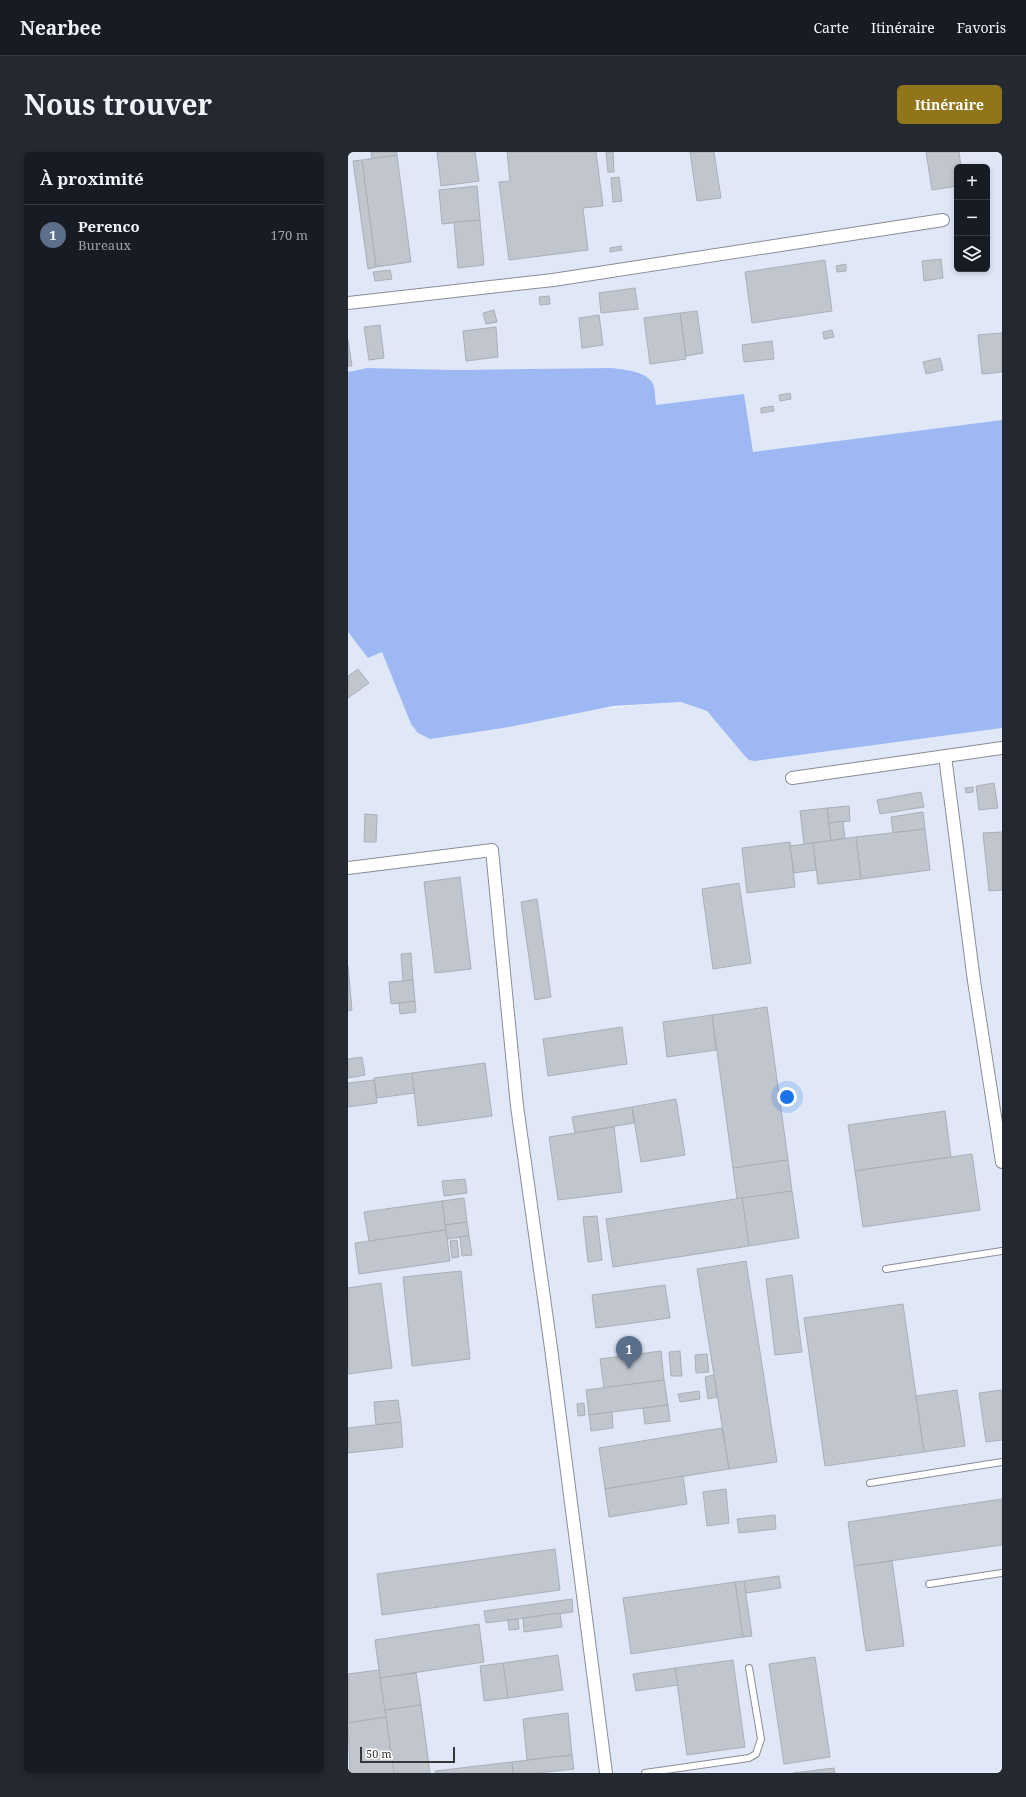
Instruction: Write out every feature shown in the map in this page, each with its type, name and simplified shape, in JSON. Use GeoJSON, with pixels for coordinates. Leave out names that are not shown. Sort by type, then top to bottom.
{"type":"FeatureCollection","features":[{"type":"Feature","properties":{"kind":"street"},"geometry":{"type":"LineString","coordinates":[[348,303],[553,280],[943,220]]}},
{"type":"Feature","properties":{"kind":"street"},"geometry":{"type":"LineString","coordinates":[[792,778],[1002,748]]}},
{"type":"Feature","properties":{"kind":"street"},"geometry":{"type":"LineString","coordinates":[[945,756],[974,981],[1002,1162]]}},
{"type":"Feature","properties":{"kind":"street"},"geometry":{"type":"LineString","coordinates":[[348,868],[492,850],[517,1106],[551,1348],[606,1773]]}},
{"type":"Feature","properties":{"kind":"lane"},"geometry":{"type":"LineString","coordinates":[[886,1269],[1002,1251]]}},
{"type":"Feature","properties":{"kind":"lane"},"geometry":{"type":"LineString","coordinates":[[870,1483],[1002,1462]]}},
{"type":"Feature","properties":{"kind":"lane"},"geometry":{"type":"LineString","coordinates":[[929,1584],[1002,1572]]}},
{"type":"Feature","properties":{"kind":"lane"},"geometry":{"type":"LineString","coordinates":[[645,1773],[750,1758],[756,1754],[761,1739],[749,1668]]}},
{"type":"Feature","properties":{"kind":"shaded area"},"geometry":{"type":"Polygon","coordinates":[[[348,152],[1002,152],[1002,420],[753,453],[744,394],[656,405],[653,385],[646,378],[637,373],[612,368],[455,370],[367,368],[348,372],[348,152]]]}},
{"type":"Feature","properties":{"kind":"shaded area"},"geometry":{"type":"Polygon","coordinates":[[[348,632],[368,657],[382,652],[411,724],[681,702],[707,711],[725,732],[755,761],[1002,728],[1002,1773],[348,1773],[348,632]]]}},
{"type":"Feature","properties":{"kind":"water"},"geometry":{"type":"Polygon","coordinates":[[[367,368],[455,370],[612,368],[636,372],[647,377],[654,386],[656,405],[744,394],[753,452],[1002,420],[1002,728],[755,761],[749,760],[744,755],[707,711],[681,702],[613,706],[509,727],[430,739],[418,733],[411,724],[382,652],[368,658],[348,632],[348,372],[367,368]]]}},
{"type":"Feature","properties":{"kind":"building"},"geometry":{"type":"Polygon","coordinates":[[[371,152],[397,152],[397,155],[372,159],[371,152]]]}},
{"type":"Feature","properties":{"kind":"building"},"geometry":{"type":"Polygon","coordinates":[[[437,152],[475,152],[479,181],[441,186],[437,152]]]}},
{"type":"Feature","properties":{"kind":"building"},"geometry":{"type":"Polygon","coordinates":[[[507,152],[596,152],[603,206],[583,208],[588,250],[509,260],[499,182],[510,181],[507,152]]]}},
{"type":"Feature","properties":{"kind":"building"},"geometry":{"type":"Polygon","coordinates":[[[606,152],[613,152],[614,172],[608,172],[606,152]]]}},
{"type":"Feature","properties":{"kind":"building"},"geometry":{"type":"Polygon","coordinates":[[[690,152],[714,152],[721,198],[697,201],[690,152]]]}},
{"type":"Feature","properties":{"kind":"building"},"geometry":{"type":"Polygon","coordinates":[[[926,152],[959,152],[961,164],[954,164],[954,186],[932,190],[926,152]]]}},
{"type":"Feature","properties":{"kind":"building"},"geometry":{"type":"Polygon","coordinates":[[[397,155],[411,262],[376,267],[362,160],[397,155]]]}},
{"type":"Feature","properties":{"kind":"building"},"geometry":{"type":"Polygon","coordinates":[[[362,160],[376,267],[368,269],[353,161],[362,160]]]}},
{"type":"Feature","properties":{"kind":"building"},"geometry":{"type":"Polygon","coordinates":[[[619,177],[622,201],[613,202],[611,178],[619,177]]]}},
{"type":"Feature","properties":{"kind":"building"},"geometry":{"type":"Polygon","coordinates":[[[477,186],[480,220],[442,224],[439,190],[477,186]]]}},
{"type":"Feature","properties":{"kind":"building"},"geometry":{"type":"Polygon","coordinates":[[[480,220],[484,265],[458,268],[454,222],[480,220]]]}},
{"type":"Feature","properties":{"kind":"building"},"geometry":{"type":"Polygon","coordinates":[[[621,246],[622,250],[610,252],[610,248],[621,246]]]}},
{"type":"Feature","properties":{"kind":"building"},"geometry":{"type":"Polygon","coordinates":[[[941,259],[943,278],[924,281],[922,261],[941,259]]]}},
{"type":"Feature","properties":{"kind":"building"},"geometry":{"type":"Polygon","coordinates":[[[825,260],[832,311],[752,323],[745,272],[825,260]]]}},
{"type":"Feature","properties":{"kind":"building"},"geometry":{"type":"Polygon","coordinates":[[[846,264],[846,271],[837,272],[836,266],[846,264]]]}},
{"type":"Feature","properties":{"kind":"building"},"geometry":{"type":"Polygon","coordinates":[[[390,270],[392,279],[375,281],[373,272],[390,270]]]}},
{"type":"Feature","properties":{"kind":"building"},"geometry":{"type":"Polygon","coordinates":[[[635,288],[638,309],[601,313],[599,293],[635,288]]]}},
{"type":"Feature","properties":{"kind":"building"},"geometry":{"type":"Polygon","coordinates":[[[549,296],[550,304],[540,305],[539,297],[549,296]]]}},
{"type":"Feature","properties":{"kind":"building"},"geometry":{"type":"Polygon","coordinates":[[[494,310],[497,322],[486,324],[483,313],[494,310]]]}},
{"type":"Feature","properties":{"kind":"building"},"geometry":{"type":"Polygon","coordinates":[[[697,311],[703,353],[686,356],[680,313],[697,311]]]}},
{"type":"Feature","properties":{"kind":"building"},"geometry":{"type":"Polygon","coordinates":[[[680,313],[686,359],[650,364],[644,318],[680,313]]]}},
{"type":"Feature","properties":{"kind":"building"},"geometry":{"type":"Polygon","coordinates":[[[599,315],[603,345],[582,348],[579,318],[599,315]]]}},
{"type":"Feature","properties":{"kind":"building"},"geometry":{"type":"Polygon","coordinates":[[[380,325],[384,358],[369,360],[364,327],[380,325]]]}},
{"type":"Feature","properties":{"kind":"building"},"geometry":{"type":"Polygon","coordinates":[[[496,327],[498,357],[466,361],[463,331],[496,327]]]}},
{"type":"Feature","properties":{"kind":"building"},"geometry":{"type":"Polygon","coordinates":[[[832,330],[834,337],[824,339],[823,332],[832,330]]]}},
{"type":"Feature","properties":{"kind":"building"},"geometry":{"type":"Polygon","coordinates":[[[1002,333],[1002,372],[982,374],[978,335],[1002,333]]]}},
{"type":"Feature","properties":{"kind":"building"},"geometry":{"type":"Polygon","coordinates":[[[348,340],[352,366],[348,366],[348,340]]]}},
{"type":"Feature","properties":{"kind":"building"},"geometry":{"type":"Polygon","coordinates":[[[772,341],[774,359],[744,362],[742,345],[772,341]]]}},
{"type":"Feature","properties":{"kind":"building"},"geometry":{"type":"Polygon","coordinates":[[[940,358],[943,370],[926,374],[923,362],[940,358]]]}},
{"type":"Feature","properties":{"kind":"building"},"geometry":{"type":"Polygon","coordinates":[[[790,393],[791,399],[780,401],[779,395],[790,393]]]}},
{"type":"Feature","properties":{"kind":"building"},"geometry":{"type":"Polygon","coordinates":[[[773,406],[774,411],[761,413],[761,408],[773,406]]]}},
{"type":"Feature","properties":{"kind":"building"},"geometry":{"type":"Polygon","coordinates":[[[358,669],[369,683],[348,698],[348,676],[358,669]]]}},
{"type":"Feature","properties":{"kind":"building"},"geometry":{"type":"Polygon","coordinates":[[[994,783],[998,808],[979,810],[976,786],[994,783]]]}},
{"type":"Feature","properties":{"kind":"building"},"geometry":{"type":"Polygon","coordinates":[[[973,787],[973,792],[966,793],[965,788],[973,787]]]}},
{"type":"Feature","properties":{"kind":"building"},"geometry":{"type":"Polygon","coordinates":[[[921,792],[924,807],[880,814],[877,800],[921,792]]]}},
{"type":"Feature","properties":{"kind":"building"},"geometry":{"type":"Polygon","coordinates":[[[849,806],[850,821],[829,823],[827,808],[849,806]]]}},
{"type":"Feature","properties":{"kind":"building"},"geometry":{"type":"Polygon","coordinates":[[[827,808],[831,841],[804,844],[800,811],[827,808]]]}},
{"type":"Feature","properties":{"kind":"building"},"geometry":{"type":"Polygon","coordinates":[[[923,812],[925,829],[893,833],[891,817],[923,812]]]}},
{"type":"Feature","properties":{"kind":"building"},"geometry":{"type":"Polygon","coordinates":[[[365,814],[377,815],[376,842],[364,842],[365,814]]]}},
{"type":"Feature","properties":{"kind":"building"},"geometry":{"type":"Polygon","coordinates":[[[843,821],[845,839],[831,841],[829,823],[843,821]]]}},
{"type":"Feature","properties":{"kind":"building"},"geometry":{"type":"Polygon","coordinates":[[[925,829],[930,870],[861,879],[856,837],[925,829]]]}},
{"type":"Feature","properties":{"kind":"building"},"geometry":{"type":"Polygon","coordinates":[[[1002,832],[1002,890],[989,891],[983,833],[1002,832]]]}},
{"type":"Feature","properties":{"kind":"building"},"geometry":{"type":"Polygon","coordinates":[[[856,837],[861,879],[818,884],[813,843],[856,837]]]}},
{"type":"Feature","properties":{"kind":"building"},"geometry":{"type":"Polygon","coordinates":[[[790,842],[795,887],[747,893],[742,848],[790,842]]]}},
{"type":"Feature","properties":{"kind":"building"},"geometry":{"type":"Polygon","coordinates":[[[813,843],[816,870],[794,873],[790,846],[813,843]]]}},
{"type":"Feature","properties":{"kind":"building"},"geometry":{"type":"Polygon","coordinates":[[[460,877],[471,969],[435,973],[424,882],[460,877]]]}},
{"type":"Feature","properties":{"kind":"building"},"geometry":{"type":"Polygon","coordinates":[[[739,883],[751,963],[713,969],[702,889],[739,883]]]}},
{"type":"Feature","properties":{"kind":"building"},"geometry":{"type":"Polygon","coordinates":[[[537,899],[551,997],[535,1000],[521,902],[537,899]]]}},
{"type":"Feature","properties":{"kind":"building"},"geometry":{"type":"Polygon","coordinates":[[[411,953],[413,980],[403,981],[401,954],[411,953]]]}},
{"type":"Feature","properties":{"kind":"building"},"geometry":{"type":"Polygon","coordinates":[[[348,966],[352,1010],[348,1011],[348,966]]]}},
{"type":"Feature","properties":{"kind":"building"},"geometry":{"type":"Polygon","coordinates":[[[413,980],[415,1001],[391,1004],[389,982],[413,980]]]}},
{"type":"Feature","properties":{"kind":"building"},"geometry":{"type":"Polygon","coordinates":[[[415,1001],[416,1012],[400,1014],[399,1003],[415,1001]]]}},
{"type":"Feature","properties":{"kind":"building"},"geometry":{"type":"Polygon","coordinates":[[[767,1007],[788,1160],[733,1168],[712,1015],[767,1007]]]}},
{"type":"Feature","properties":{"kind":"building"},"geometry":{"type":"Polygon","coordinates":[[[712,1015],[716,1050],[667,1057],[663,1022],[712,1015]]]}},
{"type":"Feature","properties":{"kind":"building"},"geometry":{"type":"Polygon","coordinates":[[[622,1027],[627,1064],[548,1076],[543,1039],[622,1027]]]}},
{"type":"Feature","properties":{"kind":"building"},"geometry":{"type":"Polygon","coordinates":[[[362,1057],[365,1075],[348,1078],[348,1059],[362,1057]]]}},
{"type":"Feature","properties":{"kind":"building"},"geometry":{"type":"Polygon","coordinates":[[[485,1063],[492,1116],[418,1126],[412,1073],[485,1063]]]}},
{"type":"Feature","properties":{"kind":"building"},"geometry":{"type":"Polygon","coordinates":[[[412,1073],[414,1093],[377,1098],[374,1078],[412,1073]]]}},
{"type":"Feature","properties":{"kind":"building"},"geometry":{"type":"Polygon","coordinates":[[[374,1080],[377,1103],[348,1107],[348,1083],[374,1080]]]}},
{"type":"Feature","properties":{"kind":"building"},"geometry":{"type":"Polygon","coordinates":[[[676,1099],[685,1155],[641,1162],[632,1107],[676,1099]]]}},
{"type":"Feature","properties":{"kind":"building"},"geometry":{"type":"Polygon","coordinates":[[[632,1107],[634,1123],[575,1133],[572,1117],[632,1107]]]}},
{"type":"Feature","properties":{"kind":"building"},"geometry":{"type":"Polygon","coordinates":[[[945,1111],[951,1157],[855,1171],[848,1125],[945,1111]]]}},
{"type":"Feature","properties":{"kind":"building"},"geometry":{"type":"Polygon","coordinates":[[[614,1127],[622,1192],[558,1200],[549,1137],[614,1127]]]}},
{"type":"Feature","properties":{"kind":"building"},"geometry":{"type":"Polygon","coordinates":[[[972,1154],[980,1210],[863,1227],[855,1171],[972,1154]]]}},
{"type":"Feature","properties":{"kind":"building"},"geometry":{"type":"Polygon","coordinates":[[[788,1160],[792,1191],[737,1199],[733,1168],[788,1160]]]}},
{"type":"Feature","properties":{"kind":"building"},"geometry":{"type":"Polygon","coordinates":[[[465,1179],[467,1193],[444,1196],[442,1181],[465,1179]]]}},
{"type":"Feature","properties":{"kind":"building"},"geometry":{"type":"Polygon","coordinates":[[[792,1191],[799,1238],[749,1246],[742,1198],[792,1191]]]}},
{"type":"Feature","properties":{"kind":"building"},"geometry":{"type":"Polygon","coordinates":[[[464,1198],[467,1222],[445,1225],[442,1201],[464,1198]]]}},
{"type":"Feature","properties":{"kind":"building"},"geometry":{"type":"Polygon","coordinates":[[[742,1198],[749,1246],[613,1267],[606,1219],[742,1198]]]}},
{"type":"Feature","properties":{"kind":"building"},"geometry":{"type":"Polygon","coordinates":[[[442,1201],[446,1230],[369,1241],[364,1212],[442,1201]]]}},
{"type":"Feature","properties":{"kind":"building"},"geometry":{"type":"Polygon","coordinates":[[[597,1216],[602,1260],[588,1262],[583,1217],[597,1216]]]}},
{"type":"Feature","properties":{"kind":"building"},"geometry":{"type":"Polygon","coordinates":[[[467,1222],[469,1236],[447,1239],[445,1225],[467,1222]]]}},
{"type":"Feature","properties":{"kind":"building"},"geometry":{"type":"Polygon","coordinates":[[[446,1230],[450,1261],[359,1274],[355,1243],[446,1230]]]}},
{"type":"Feature","properties":{"kind":"building"},"geometry":{"type":"Polygon","coordinates":[[[469,1236],[472,1255],[462,1256],[460,1237],[469,1236]]]}},
{"type":"Feature","properties":{"kind":"building"},"geometry":{"type":"Polygon","coordinates":[[[457,1240],[459,1257],[452,1258],[450,1241],[457,1240]]]}},
{"type":"Feature","properties":{"kind":"building"},"geometry":{"type":"Polygon","coordinates":[[[746,1261],[777,1462],[729,1469],[697,1269],[746,1261]]]}},
{"type":"Feature","properties":{"kind":"building"},"geometry":{"type":"Polygon","coordinates":[[[461,1271],[470,1359],[412,1366],[403,1277],[461,1271]]]}},
{"type":"Feature","properties":{"kind":"building"},"geometry":{"type":"Polygon","coordinates":[[[792,1275],[802,1352],[775,1355],[766,1279],[792,1275]]]}},
{"type":"Feature","properties":{"kind":"building"},"geometry":{"type":"Polygon","coordinates":[[[381,1283],[392,1368],[348,1374],[348,1288],[381,1283]]]}},
{"type":"Feature","properties":{"kind":"building"},"geometry":{"type":"Polygon","coordinates":[[[665,1285],[670,1318],[596,1328],[592,1295],[665,1285]]]}},
{"type":"Feature","properties":{"kind":"building"},"geometry":{"type":"Polygon","coordinates":[[[903,1304],[924,1452],[825,1466],[804,1318],[903,1304]]]}},
{"type":"Feature","properties":{"kind":"building"},"geometry":{"type":"Polygon","coordinates":[[[661,1351],[664,1380],[604,1388],[600,1359],[661,1351]]]}},
{"type":"Feature","properties":{"kind":"building"},"geometry":{"type":"Polygon","coordinates":[[[680,1351],[682,1376],[671,1376],[669,1352],[680,1351]]]}},
{"type":"Feature","properties":{"kind":"building"},"geometry":{"type":"Polygon","coordinates":[[[707,1354],[709,1372],[696,1373],[695,1355],[707,1354]]]}},
{"type":"Feature","properties":{"kind":"building"},"geometry":{"type":"Polygon","coordinates":[[[714,1375],[717,1397],[708,1399],[705,1377],[714,1375]]]}},
{"type":"Feature","properties":{"kind":"building"},"geometry":{"type":"Polygon","coordinates":[[[664,1380],[668,1405],[589,1415],[586,1390],[664,1380]]]}},
{"type":"Feature","properties":{"kind":"building"},"geometry":{"type":"Polygon","coordinates":[[[957,1390],[965,1446],[924,1452],[916,1396],[957,1390]]]}},
{"type":"Feature","properties":{"kind":"building"},"geometry":{"type":"Polygon","coordinates":[[[1002,1390],[1002,1440],[986,1442],[979,1393],[1002,1390]]]}},
{"type":"Feature","properties":{"kind":"building"},"geometry":{"type":"Polygon","coordinates":[[[699,1391],[700,1399],[680,1402],[678,1394],[699,1391]]]}},
{"type":"Feature","properties":{"kind":"building"},"geometry":{"type":"Polygon","coordinates":[[[398,1400],[401,1422],[376,1425],[374,1402],[398,1400]]]}},
{"type":"Feature","properties":{"kind":"building"},"geometry":{"type":"Polygon","coordinates":[[[584,1403],[585,1415],[578,1416],[577,1404],[584,1403]]]}},
{"type":"Feature","properties":{"kind":"building"},"geometry":{"type":"Polygon","coordinates":[[[668,1405],[670,1421],[645,1424],[643,1408],[668,1405]]]}},
{"type":"Feature","properties":{"kind":"building"},"geometry":{"type":"Polygon","coordinates":[[[612,1412],[613,1428],[591,1431],[589,1415],[612,1412]]]}},
{"type":"Feature","properties":{"kind":"building"},"geometry":{"type":"Polygon","coordinates":[[[401,1422],[403,1447],[348,1453],[348,1428],[401,1422]]]}},
{"type":"Feature","properties":{"kind":"building"},"geometry":{"type":"Polygon","coordinates":[[[722,1428],[729,1469],[605,1489],[599,1448],[722,1428]]]}},
{"type":"Feature","properties":{"kind":"building"},"geometry":{"type":"Polygon","coordinates":[[[683,1476],[687,1504],[609,1517],[605,1489],[683,1476]]]}},
{"type":"Feature","properties":{"kind":"building"},"geometry":{"type":"Polygon","coordinates":[[[726,1489],[729,1523],[707,1526],[703,1492],[726,1489]]]}},
{"type":"Feature","properties":{"kind":"building"},"geometry":{"type":"Polygon","coordinates":[[[1002,1499],[1002,1545],[854,1566],[848,1522],[1002,1499]]]}},
{"type":"Feature","properties":{"kind":"building"},"geometry":{"type":"Polygon","coordinates":[[[775,1515],[776,1529],[739,1533],[737,1519],[775,1515]]]}},
{"type":"Feature","properties":{"kind":"building"},"geometry":{"type":"Polygon","coordinates":[[[555,1549],[560,1590],[382,1615],[377,1574],[555,1549]]]}},
{"type":"Feature","properties":{"kind":"building"},"geometry":{"type":"Polygon","coordinates":[[[892,1561],[904,1646],[866,1651],[854,1566],[892,1561]]]}},
{"type":"Feature","properties":{"kind":"building"},"geometry":{"type":"Polygon","coordinates":[[[779,1576],[781,1588],[746,1593],[744,1581],[779,1576]]]}},
{"type":"Feature","properties":{"kind":"building"},"geometry":{"type":"Polygon","coordinates":[[[744,1581],[752,1636],[743,1637],[735,1582],[744,1581]]]}},
{"type":"Feature","properties":{"kind":"building"},"geometry":{"type":"Polygon","coordinates":[[[735,1582],[743,1637],[631,1654],[623,1598],[735,1582]]]}},
{"type":"Feature","properties":{"kind":"building"},"geometry":{"type":"Polygon","coordinates":[[[572,1599],[573,1612],[486,1623],[484,1611],[572,1599]]]}},
{"type":"Feature","properties":{"kind":"building"},"geometry":{"type":"Polygon","coordinates":[[[560,1613],[562,1627],[524,1632],[523,1618],[560,1613]]]}},
{"type":"Feature","properties":{"kind":"building"},"geometry":{"type":"Polygon","coordinates":[[[518,1619],[519,1629],[509,1630],[508,1620],[518,1619]]]}},
{"type":"Feature","properties":{"kind":"building"},"geometry":{"type":"Polygon","coordinates":[[[479,1624],[484,1662],[380,1678],[375,1640],[479,1624]]]}},
{"type":"Feature","properties":{"kind":"building"},"geometry":{"type":"Polygon","coordinates":[[[558,1655],[563,1690],[508,1698],[503,1663],[558,1655]]]}},
{"type":"Feature","properties":{"kind":"building"},"geometry":{"type":"Polygon","coordinates":[[[815,1657],[830,1757],[784,1764],[769,1664],[815,1657]]]}},
{"type":"Feature","properties":{"kind":"building"},"geometry":{"type":"Polygon","coordinates":[[[733,1660],[745,1747],[687,1755],[675,1668],[733,1660]]]}},
{"type":"Feature","properties":{"kind":"building"},"geometry":{"type":"Polygon","coordinates":[[[503,1663],[508,1698],[484,1701],[480,1666],[503,1663]]]}},
{"type":"Feature","properties":{"kind":"building"},"geometry":{"type":"Polygon","coordinates":[[[675,1668],[678,1685],[636,1691],[633,1674],[675,1668]]]}},
{"type":"Feature","properties":{"kind":"building"},"geometry":{"type":"Polygon","coordinates":[[[379,1670],[386,1717],[348,1723],[348,1674],[379,1670]]]}},
{"type":"Feature","properties":{"kind":"building"},"geometry":{"type":"Polygon","coordinates":[[[416,1673],[421,1705],[385,1710],[380,1678],[416,1673]]]}},
{"type":"Feature","properties":{"kind":"building"},"geometry":{"type":"Polygon","coordinates":[[[421,1705],[430,1773],[394,1773],[385,1710],[421,1705]]]}},
{"type":"Feature","properties":{"kind":"building"},"geometry":{"type":"Polygon","coordinates":[[[568,1713],[572,1755],[527,1760],[523,1719],[568,1713]]]}},
{"type":"Feature","properties":{"kind":"building"},"geometry":{"type":"Polygon","coordinates":[[[386,1717],[394,1773],[350,1773],[348,1723],[386,1717]]]}},
{"type":"Feature","properties":{"kind":"building"},"geometry":{"type":"Polygon","coordinates":[[[572,1755],[574,1769],[538,1773],[513,1773],[512,1762],[572,1755]]]}},
{"type":"Feature","properties":{"kind":"building"},"geometry":{"type":"Polygon","coordinates":[[[512,1762],[513,1773],[435,1773],[435,1771],[512,1762]]]}},
{"type":"Feature","properties":{"kind":"building"},"geometry":{"type":"Polygon","coordinates":[[[834,1768],[835,1773],[793,1773],[834,1768]]]}},
{"type":"Feature","properties":{"kind":"place","name":"Perenco"},"geometry":{"type":"Point","coordinates":[629,1369]}}]}
